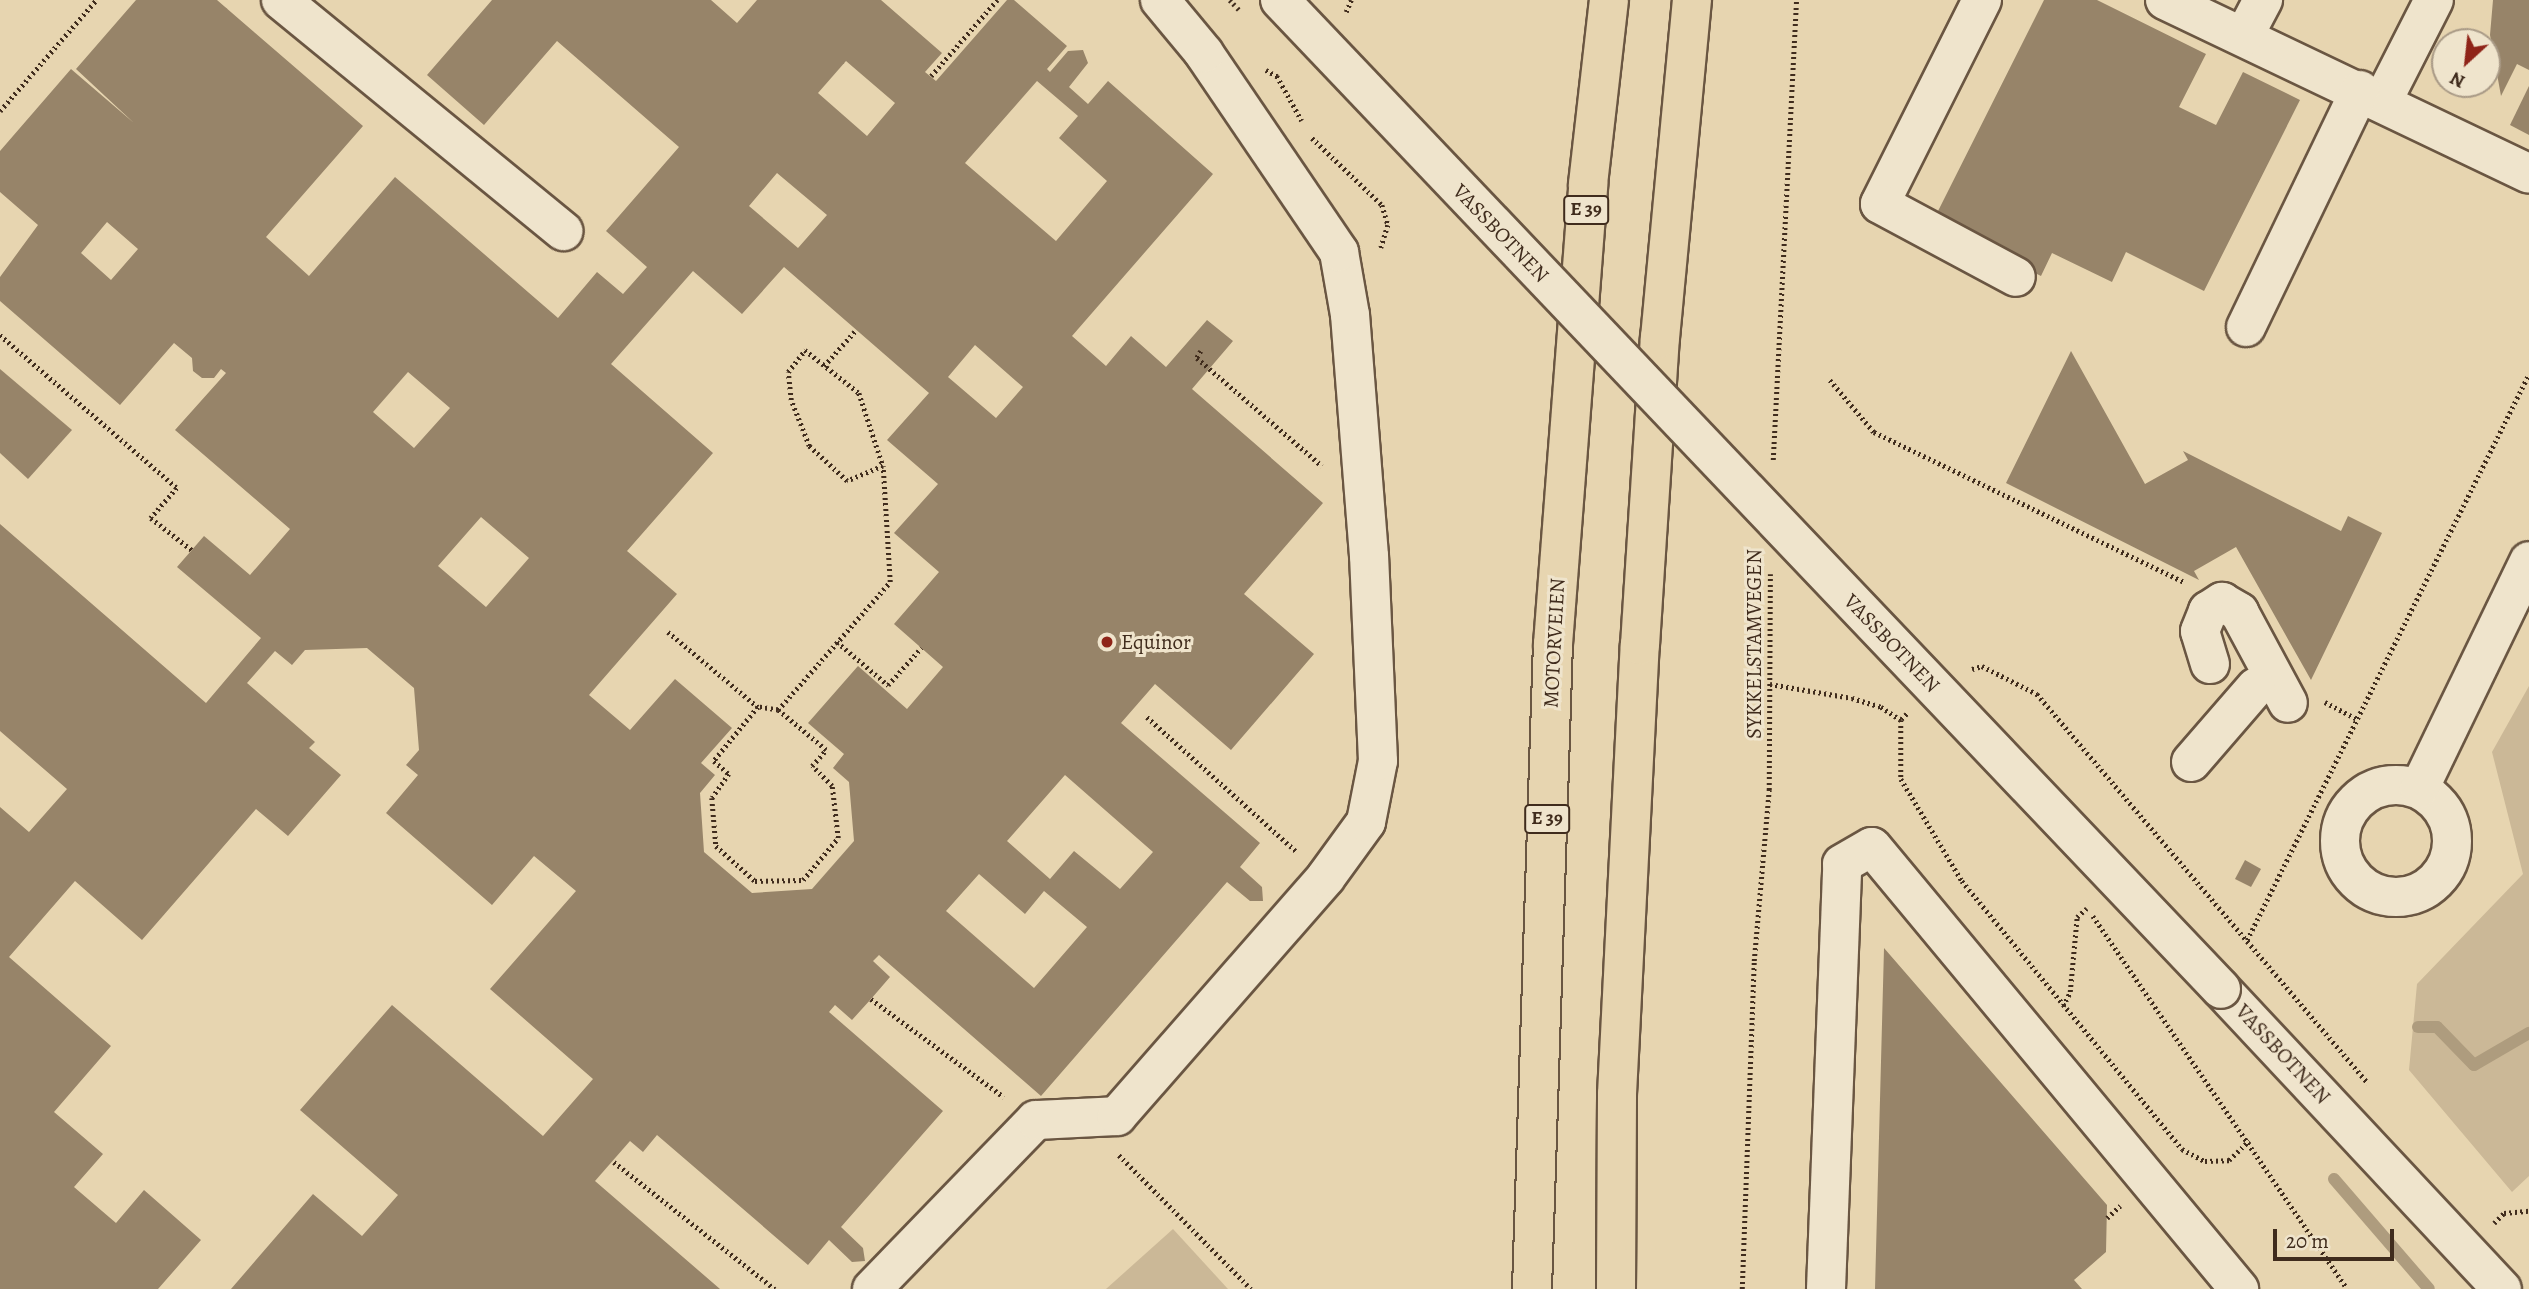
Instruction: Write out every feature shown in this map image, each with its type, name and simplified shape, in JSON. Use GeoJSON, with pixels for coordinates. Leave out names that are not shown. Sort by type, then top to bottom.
{"type":"FeatureCollection","features":[{"type":"Feature","properties":{"kind":"highway","name":"MOTORVEIEN"},"geometry":{"type":"LineString","coordinates":[[1532,1289],[1553,644],[1587,198],[1609,0]]}},
{"type":"Feature","properties":{"kind":"highway"},"geometry":{"type":"LineString","coordinates":[[1616,1289],[1619,1053],[1660,338],[1692,0]]}},
{"type":"Feature","properties":{"kind":"highway"},"geometry":{"type":"LineString","coordinates":[[1617,1234],[1626,1289]]}},
{"type":"Feature","properties":{"kind":"street"},"geometry":{"type":"LineString","coordinates":[[281,0],[563,231]]}},
{"type":"Feature","properties":{"kind":"street"},"geometry":{"type":"LineString","coordinates":[[872,1289],[1036,1121],[1117,1116],[1326,877],[1366,822],[1378,761],[1365,503],[1350,315],[1339,252],[1204,53],[1160,0]]}},
{"type":"Feature","properties":{"kind":"street","name":"VASSBOTNEN"},"geometry":{"type":"LineString","coordinates":[[1280,0],[2221,989],[2502,1289]]}},
{"type":"Feature","properties":{"kind":"street"},"geometry":{"type":"LineString","coordinates":[[1982,0],[1880,204],[2016,277]]}},
{"type":"Feature","properties":{"kind":"street"},"geometry":{"type":"LineString","coordinates":[[2165,0],[2225,21],[2529,174]]}},
{"type":"Feature","properties":{"kind":"street"},"geometry":{"type":"LineString","coordinates":[[2225,21],[2263,0]]}},
{"type":"Feature","properties":{"kind":"street"},"geometry":{"type":"LineString","coordinates":[[2246,327],[2371,95],[2434,0]]}},
{"type":"Feature","properties":{"kind":"street"},"geometry":{"type":"LineString","coordinates":[[2419,789],[2529,561]]}},
{"type":"Feature","properties":{"kind":"street"},"geometry":{"type":"LineString","coordinates":[[2191,762],[2286,696],[2239,611],[2222,602],[2208,611],[2200,631],[2210,664]]}},
{"type":"Feature","properties":{"kind":"street"},"geometry":{"type":"LineString","coordinates":[[1826,1289],[1842,864],[1872,847],[2239,1289]]}},
{"type":"Feature","properties":{"kind":"path"},"geometry":{"type":"LineString","coordinates":[[0,111],[96,0]]}},
{"type":"Feature","properties":{"kind":"path"},"geometry":{"type":"LineString","coordinates":[[931,76],[997,0]]}},
{"type":"Feature","properties":{"kind":"path"},"geometry":{"type":"LineString","coordinates":[[1773,474],[1796,0]]}},
{"type":"Feature","properties":{"kind":"path"},"geometry":{"type":"LineString","coordinates":[[824,366],[856,330]]}},
{"type":"Feature","properties":{"kind":"path"},"geometry":{"type":"LineString","coordinates":[[0,335],[177,488],[151,518],[192,550]]}},
{"type":"Feature","properties":{"kind":"path"},"geometry":{"type":"LineString","coordinates":[[778,710],[890,583],[883,466],[859,393],[805,350],[788,372],[791,400],[809,446],[847,481],[883,466]]}},
{"type":"Feature","properties":{"kind":"path"},"geometry":{"type":"LineString","coordinates":[[1201,351],[1197,358],[1365,503]]}},
{"type":"Feature","properties":{"kind":"path"},"geometry":{"type":"LineString","coordinates":[[2247,940],[2529,374]]}},
{"type":"Feature","properties":{"kind":"path"},"geometry":{"type":"LineString","coordinates":[[1829,380],[1874,432],[2190,584]]}},
{"type":"Feature","properties":{"kind":"path","name":"SYKKELSTAMVEGEN"},"geometry":{"type":"LineString","coordinates":[[1742,1289],[1754,961],[1769,790],[1770,567]]}},
{"type":"Feature","properties":{"kind":"path"},"geometry":{"type":"LineString","coordinates":[[668,632],[758,706],[778,710],[826,750],[812,766],[832,786],[838,838],[803,880],[755,881],[716,846],[712,798],[729,774],[713,761],[758,706]]}},
{"type":"Feature","properties":{"kind":"path"},"geometry":{"type":"LineString","coordinates":[[837,642],[888,685],[920,648]]}},
{"type":"Feature","properties":{"kind":"path"},"geometry":{"type":"LineString","coordinates":[[1770,684],[1852,698],[1900,720]]}},
{"type":"Feature","properties":{"kind":"path"},"geometry":{"type":"LineString","coordinates":[[2286,696],[2357,719]]}},
{"type":"Feature","properties":{"kind":"path"},"geometry":{"type":"LineString","coordinates":[[1146,717],[1326,877]]}},
{"type":"Feature","properties":{"kind":"path"},"geometry":{"type":"LineString","coordinates":[[2081,901],[2347,1289]]}},
{"type":"Feature","properties":{"kind":"path"},"geometry":{"type":"LineString","coordinates":[[2063,1006],[2070,992],[2077,917],[2087,908]]}},
{"type":"Feature","properties":{"kind":"path"},"geometry":{"type":"LineString","coordinates":[[871,999],[1036,1121]]}},
{"type":"Feature","properties":{"kind":"path"},"geometry":{"type":"LineString","coordinates":[[1081,1118],[1251,1289]]}},
{"type":"Feature","properties":{"kind":"path"},"geometry":{"type":"LineString","coordinates":[[614,1162],[775,1289]]}},
{"type":"Feature","properties":{"kind":"path"},"geometry":{"type":"LineString","coordinates":[[2488,1228],[2504,1213],[2529,1211]]}},
{"type":"Feature","properties":{"kind":"shaded area"},"geometry":{"type":"Polygon","coordinates":[[[2529,686],[2529,1176],[2512,1192],[2409,1070],[2417,984],[2523,874],[2492,752],[2529,686]]]}},
{"type":"Feature","properties":{"kind":"shaded area"},"geometry":{"type":"Polygon","coordinates":[[[1173,1229],[1228,1289],[1106,1289],[1173,1229]]]}},
{"type":"Feature","properties":{"kind":"building","name":"Equinor"},"geometry":{"type":"Polygon","coordinates":[[[136,0],[217,0],[363,126],[266,237],[309,276],[395,177],[558,318],[597,272],[623,294],[647,267],[606,231],[679,147],[557,41],[484,125],[427,75],[492,0],[711,0],[737,23],[757,0],[881,0],[942,53],[925,72],[936,81],[1007,0],[1014,0],[1067,46],[1047,69],[1050,72],[1068,51],[1083,50],[1088,63],[1069,87],[1088,104],[1108,81],[1213,174],[1072,336],[1106,366],[1131,336],[1166,367],[1207,320],[1233,341],[1192,389],[1323,503],[1244,594],[1314,654],[1231,750],[1155,684],[1121,723],[1260,843],[1240,867],[1262,887],[1263,901],[1250,901],[1227,882],[1041,1096],[879,955],[873,961],[890,977],[871,999],[852,1020],[835,1005],[829,1012],[943,1111],[841,1227],[863,1248],[865,1261],[852,1262],[829,1240],[808,1265],[657,1135],[643,1152],[630,1141],[595,1181],[720,1289],[231,1289],[313,1194],[362,1236],[398,1195],[300,1110],[392,1005],[543,1136],[593,1079],[490,989],[576,891],[534,856],[492,905],[386,813],[418,775],[406,765],[419,750],[414,688],[367,648],[305,650],[292,665],[275,651],[247,683],[315,742],[309,748],[341,775],[288,836],[256,809],[142,940],[75,881],[9,957],[111,1046],[54,1112],[103,1154],[74,1187],[116,1223],[144,1190],[201,1240],[158,1289],[0,1289],[0,807],[29,832],[67,789],[0,731],[0,524],[206,703],[261,638],[177,567],[204,536],[250,575],[290,529],[175,430],[226,373],[221,369],[214,378],[202,378],[193,371],[192,358],[174,343],[120,405],[0,301],[0,277],[38,225],[0,192],[0,151],[71,69],[134,123],[76,69],[136,0]],[[846,61],[818,93],[867,136],[895,103],[846,61]],[[1037,81],[965,163],[1056,241],[1107,181],[1059,138],[1078,116],[1037,81]],[[777,173],[749,206],[798,248],[827,215],[777,173]],[[107,222],[81,253],[111,280],[138,249],[107,222]],[[784,267],[742,314],[693,271],[611,364],[713,453],[627,551],[677,594],[589,695],[630,730],[675,679],[732,728],[701,763],[715,775],[700,793],[704,852],[752,893],[812,889],[854,841],[849,782],[833,768],[844,754],[808,723],[858,666],[907,709],[943,667],[894,624],[939,572],[894,533],[938,484],[887,440],[929,393],[784,267]],[[975,345],[948,377],[996,418],[1023,387],[975,345]],[[408,372],[373,412],[414,448],[450,408],[408,372]],[[481,517],[438,566],[486,607],[529,558],[481,517]],[[1065,775],[1007,841],[1050,879],[1074,851],[1120,889],[1153,852],[1065,775]],[[979,874],[946,911],[1034,988],[1087,927],[1044,891],[1025,914],[979,874]]]}},
{"type":"Feature","properties":{"kind":"building"},"geometry":{"type":"Polygon","coordinates":[[[2044,0],[2097,0],[2206,54],[2179,107],[2216,125],[2243,72],[2300,100],[2204,291],[2126,252],[2112,282],[2052,253],[2041,276],[1933,221],[2044,0]]]}},
{"type":"Feature","properties":{"kind":"building"},"geometry":{"type":"Polygon","coordinates":[[[2493,0],[2529,0],[2529,70],[2517,64],[2501,96],[2501,28],[2491,28],[2493,0]]]}},
{"type":"Feature","properties":{"kind":"building"},"geometry":{"type":"Polygon","coordinates":[[[2529,86],[2529,135],[2510,125],[2529,86]]]}},
{"type":"Feature","properties":{"kind":"building"},"geometry":{"type":"Polygon","coordinates":[[[2071,351],[2145,484],[2188,460],[2183,451],[2341,531],[2348,516],[2382,533],[2311,680],[2236,547],[2194,571],[2199,580],[2006,483],[2071,351]]]}},
{"type":"Feature","properties":{"kind":"building"},"geometry":{"type":"Polygon","coordinates":[[[0,369],[72,430],[28,479],[0,453],[0,369]]]}},
{"type":"Feature","properties":{"kind":"building"},"geometry":{"type":"Polygon","coordinates":[[[2245,860],[2261,869],[2251,887],[2235,879],[2245,860]]]}},
{"type":"Feature","properties":{"kind":"building"},"geometry":{"type":"Polygon","coordinates":[[[1884,948],[2107,1205],[2106,1252],[2074,1280],[2082,1289],[1875,1289],[1884,948]]]}},
{"type":"Feature","properties":{"kind":"waterway"},"geometry":{"type":"LineString","coordinates":[[2418,1027],[2437,1027],[2474,1065],[2529,1033]]}},
{"type":"Feature","properties":{"kind":"waterway"},"geometry":{"type":"LineString","coordinates":[[2334,1179],[2429,1289]]}},
{"type":"Feature","properties":{"kind":"place","name":"Equinor"},"geometry":{"type":"Point","coordinates":[1107,642]}}]}
